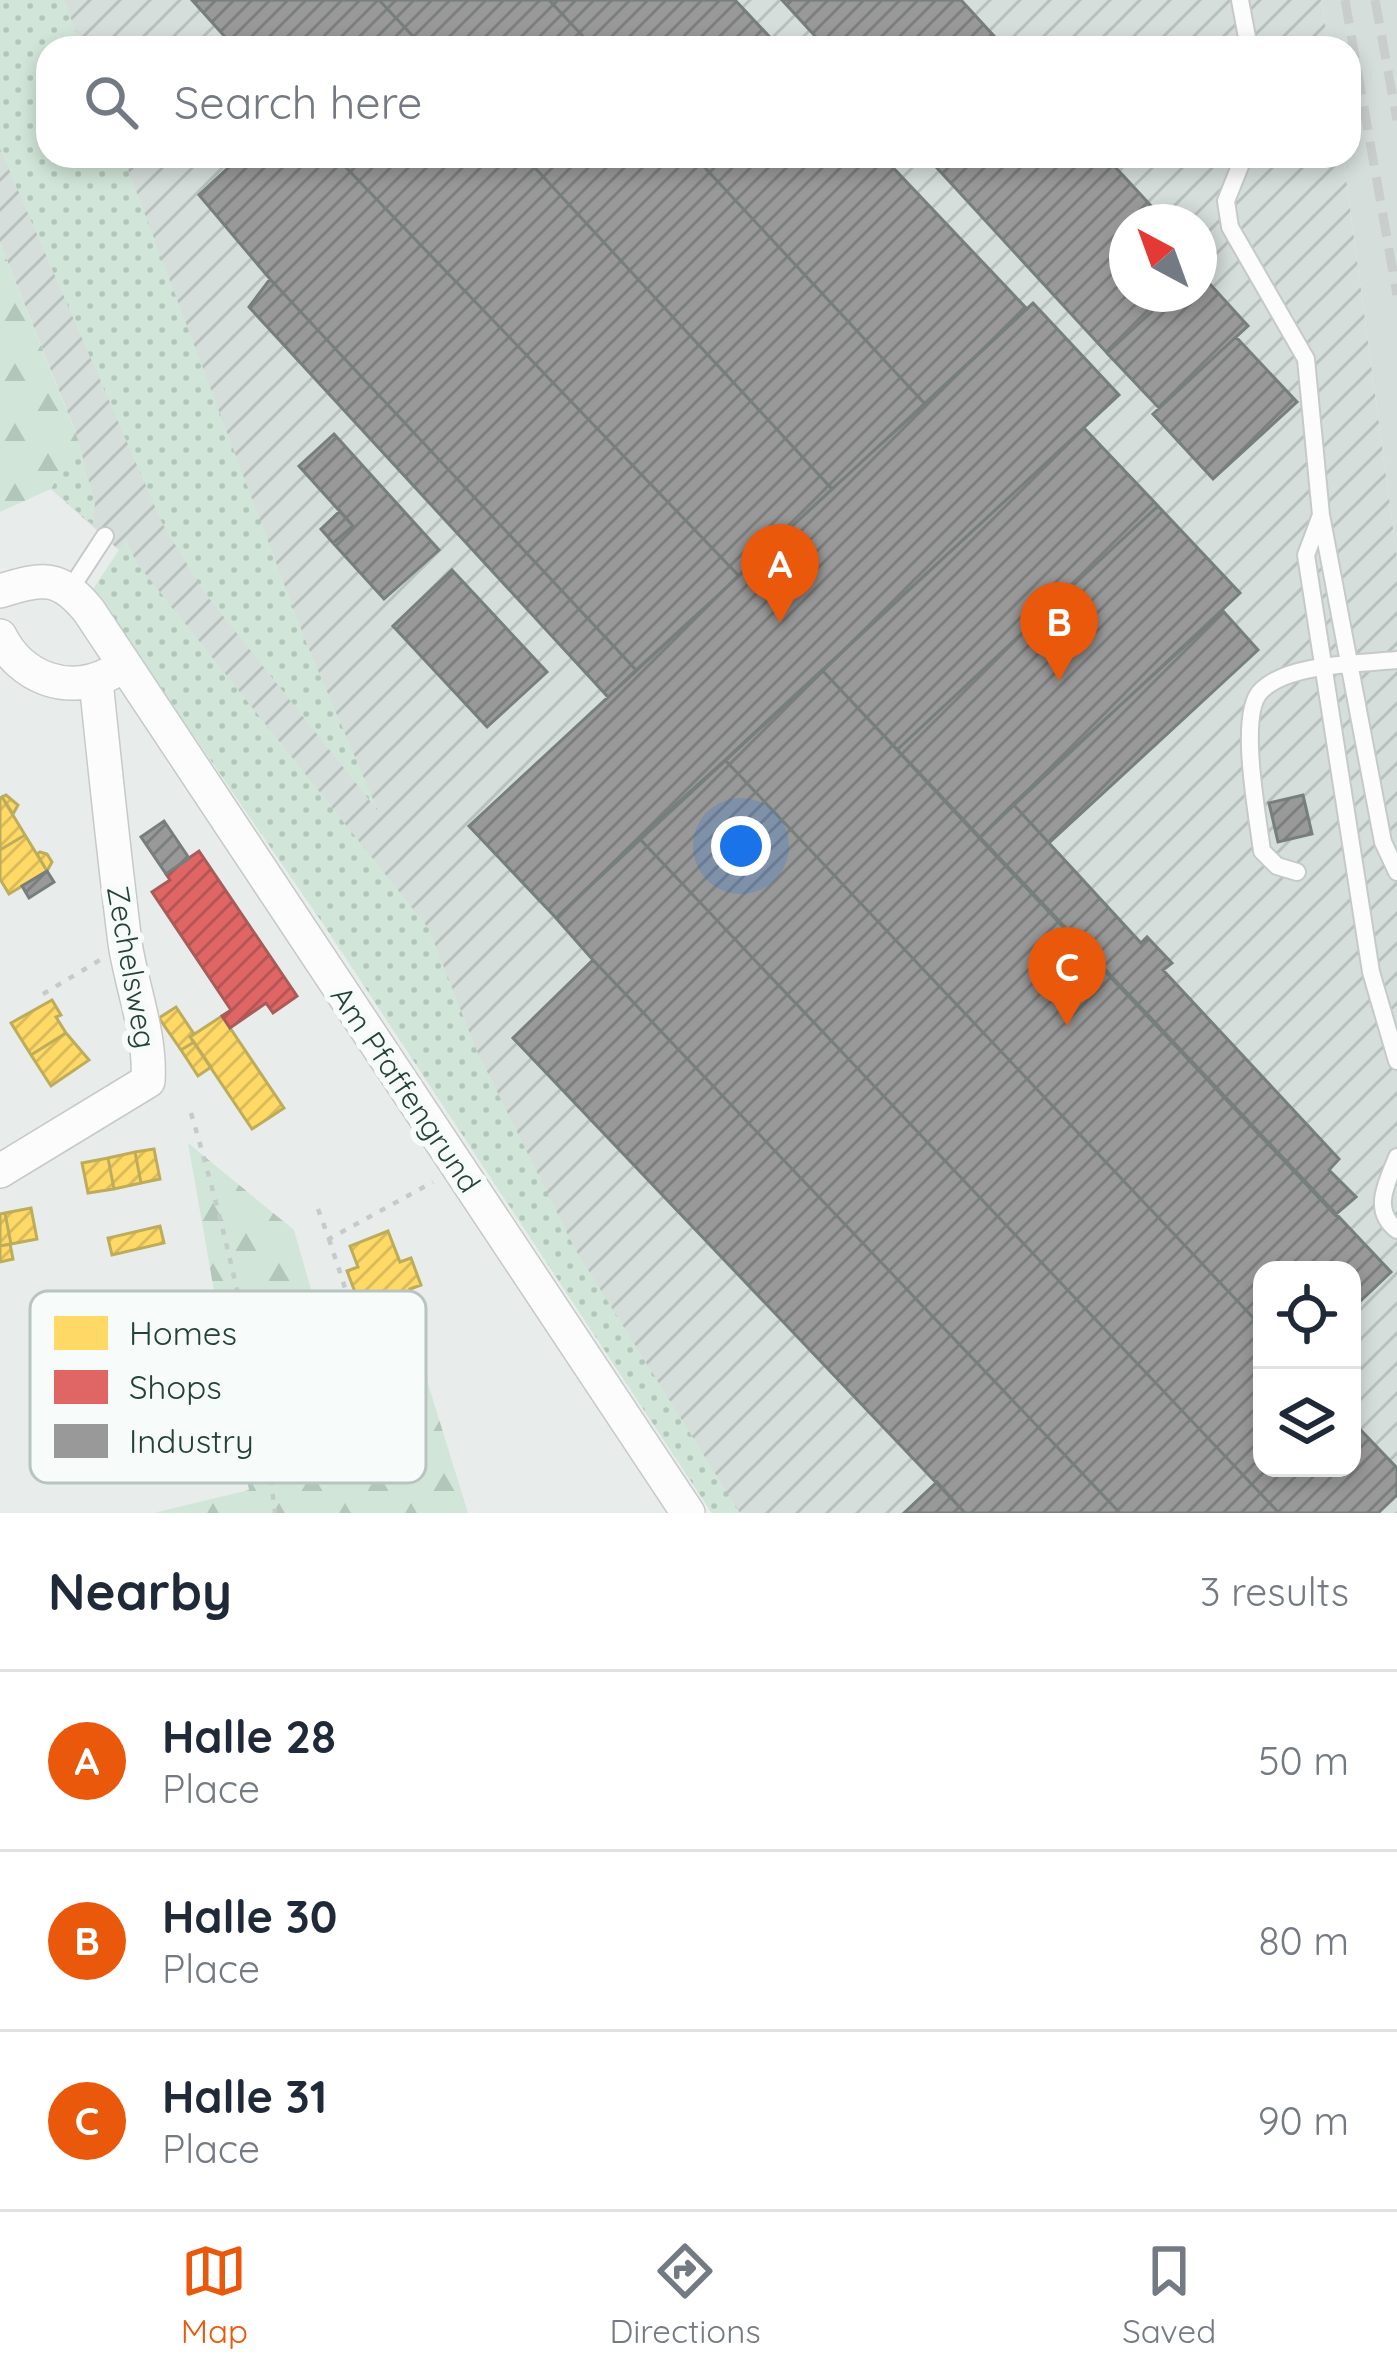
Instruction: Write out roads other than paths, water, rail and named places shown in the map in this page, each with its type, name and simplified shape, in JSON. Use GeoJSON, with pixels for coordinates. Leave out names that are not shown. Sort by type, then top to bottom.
{"type":"FeatureCollection","features":[{"type":"Feature","properties":{"kind":"street"},"geometry":{"type":"LineString","coordinates":[[4,595],[44,580],[70,588]]}},
{"type":"Feature","properties":{"kind":"street","name":"Am Pfaffengrund"},"geometry":{"type":"LineString","coordinates":[[70,588],[89,611],[109,674],[688,1513]]}},
{"type":"Feature","properties":{"kind":"street"},"geometry":{"type":"LineString","coordinates":[[0,636],[34,676],[65,684],[109,674]]}},
{"type":"Feature","properties":{"kind":"street","name":"Zechelsweg"},"geometry":{"type":"LineString","coordinates":[[0,1172],[148,1081],[149,1060],[110,840],[109,674]]}},
{"type":"Feature","properties":{"kind":"lane"},"geometry":{"type":"LineString","coordinates":[[1240,0],[1247,36]]}},
{"type":"Feature","properties":{"kind":"lane"},"geometry":{"type":"LineString","coordinates":[[1239,168],[1226,201],[1230,227],[1306,359],[1322,514],[1383,842],[1397,872]]}},
{"type":"Feature","properties":{"kind":"lane"},"geometry":{"type":"LineString","coordinates":[[1322,514],[1306,555],[1371,972],[1397,1061]]}},
{"type":"Feature","properties":{"kind":"lane"},"geometry":{"type":"LineString","coordinates":[[70,588],[105,536]]}},
{"type":"Feature","properties":{"kind":"lane"},"geometry":{"type":"LineString","coordinates":[[1297,872],[1277,866],[1262,851],[1251,706],[1261,691],[1279,679],[1397,660]]}},
{"type":"Feature","properties":{"kind":"lane"},"geometry":{"type":"LineString","coordinates":[[1397,1157],[1381,1208],[1386,1221],[1397,1230]]}},
{"type":"Feature","properties":{"kind":"railway"},"geometry":{"type":"LineString","coordinates":[[1345,0],[1351,36]]}},
{"type":"Feature","properties":{"kind":"railway"},"geometry":{"type":"LineString","coordinates":[[1375,0],[1397,120]]}},
{"type":"Feature","properties":{"kind":"railway"},"geometry":{"type":"LineString","coordinates":[[1361,91],[1397,295]]}},
{"type":"Feature","properties":{"kind":"place","name":"Halle 28"},"geometry":{"type":"Point","coordinates":[780,623]}},
{"type":"Feature","properties":{"kind":"place","name":"Halle 30"},"geometry":{"type":"Point","coordinates":[1059,681]}},
{"type":"Feature","properties":{"kind":"place","name":"Halle 31"},"geometry":{"type":"Point","coordinates":[1067,1026]}}]}
